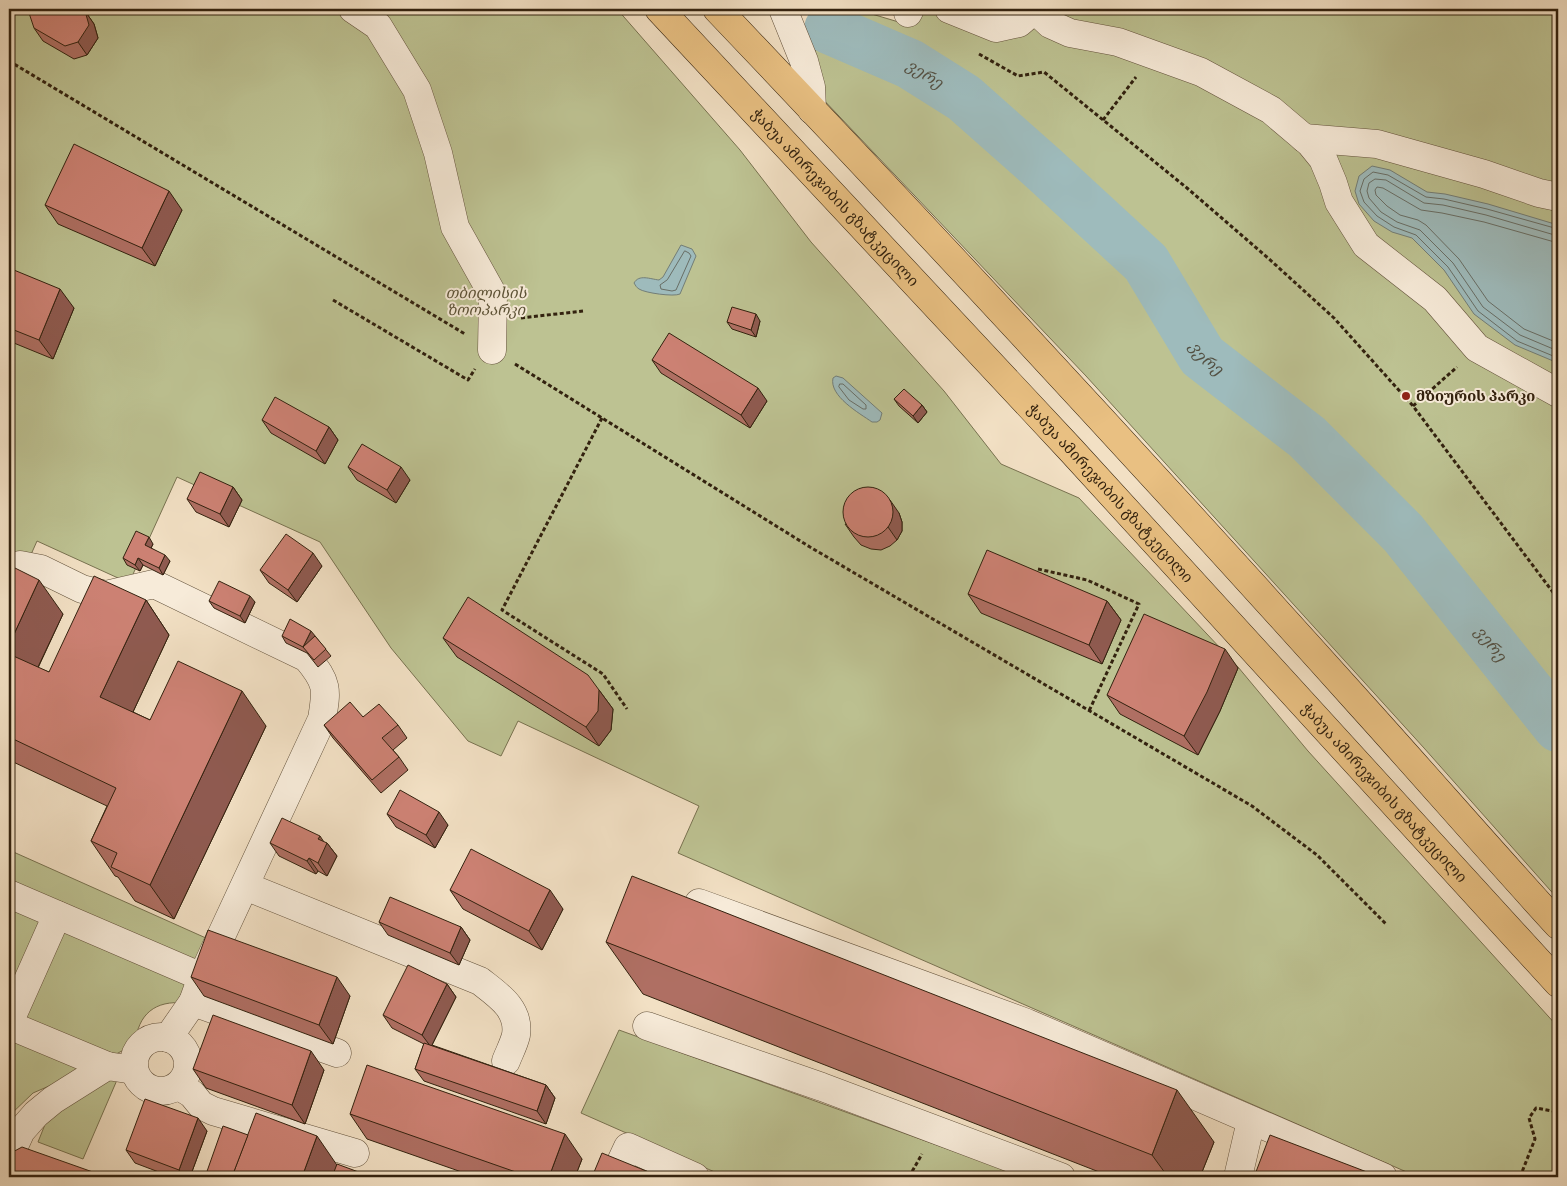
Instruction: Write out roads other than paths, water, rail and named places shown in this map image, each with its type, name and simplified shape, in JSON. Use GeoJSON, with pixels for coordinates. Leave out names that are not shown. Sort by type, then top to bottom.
{"type":"FeatureCollection","features":[{"type":"Feature","properties":{"kind":"main road","name":"ჭაბუა ამირეჯიბის გზატკეცილი"},"geometry":{"type":"LineString","coordinates":[[659,9],[1071,450],[1558,983]]}},
{"type":"Feature","properties":{"kind":"main road"},"geometry":{"type":"LineString","coordinates":[[718,9],[1032,345],[1364,708],[1558,925]]}},
{"type":"Feature","properties":{"kind":"street"},"geometry":{"type":"LineString","coordinates":[[353,9],[378,26],[417,90],[438,153],[455,227],[493,295],[490,349]]}},
{"type":"Feature","properties":{"kind":"street"},"geometry":{"type":"LineString","coordinates":[[783,9],[804,61],[811,87],[812,110]]}},
{"type":"Feature","properties":{"kind":"street"},"geometry":{"type":"LineString","coordinates":[[949,9],[996,28],[1019,23],[1034,10],[1050,24],[1070,33],[1118,42],[1201,72],[1271,110],[1304,138],[1323,159],[1339,202],[1366,245],[1435,299],[1478,348],[1558,393]]}},
{"type":"Feature","properties":{"kind":"street"},"geometry":{"type":"LineString","coordinates":[[1304,138],[1377,144],[1484,174],[1539,193],[1558,197]]}},
{"type":"Feature","properties":{"kind":"street"},"geometry":{"type":"LineString","coordinates":[[9,568],[20,565],[40,569],[82,589],[106,595],[154,584],[307,658],[319,672],[326,693],[322,719],[202,976],[193,1002],[168,1038]]}},
{"type":"Feature","properties":{"kind":"street"},"geometry":{"type":"LineString","coordinates":[[245,886],[480,982],[505,1001],[515,1017],[516,1035],[506,1061]]}},
{"type":"Feature","properties":{"kind":"street"},"geometry":{"type":"LineString","coordinates":[[9,894],[202,976]]}},
{"type":"Feature","properties":{"kind":"street"},"geometry":{"type":"LineString","coordinates":[[699,903],[1027,1023],[1383,1177]]}},
{"type":"Feature","properties":{"kind":"street"},"geometry":{"type":"LineString","coordinates":[[57,916],[9,1024],[107,1066],[134,1070]]}},
{"type":"Feature","properties":{"kind":"street"},"geometry":{"type":"LineString","coordinates":[[193,1002],[337,1053]]}},
{"type":"Feature","properties":{"kind":"street"},"geometry":{"type":"LineString","coordinates":[[647,1026],[822,1087],[1061,1177]]}},
{"type":"Feature","properties":{"kind":"street"},"geometry":{"type":"LineString","coordinates":[[158,1037],[168,1038],[182,1046],[186,1054],[188,1071],[179,1086],[161,1092],[143,1086],[134,1070],[134,1060],[136,1052],[142,1044],[158,1037]]}},
{"type":"Feature","properties":{"kind":"street"},"geometry":{"type":"LineString","coordinates":[[15,1162],[21,1130],[36,1114],[53,1100],[107,1066]]}},
{"type":"Feature","properties":{"kind":"street"},"geometry":{"type":"LineString","coordinates":[[179,1086],[192,1094],[201,1105],[213,1111],[355,1153]]}},
{"type":"Feature","properties":{"kind":"street"},"geometry":{"type":"LineString","coordinates":[[1238,1177],[1251,1121]]}},
{"type":"Feature","properties":{"kind":"street"},"geometry":{"type":"LineString","coordinates":[[614,1177],[628,1147],[695,1177]]}},
{"type":"Feature","properties":{"kind":"water"},"geometry":{"type":"Polygon","coordinates":[[[1372,166],[1390,170],[1427,192],[1445,194],[1488,204],[1558,225],[1558,363],[1515,345],[1474,314],[1444,270],[1412,238],[1392,232],[1374,221],[1359,204],[1355,191],[1359,176],[1372,166]]]}},
{"type":"Feature","properties":{"kind":"water"},"geometry":{"type":"Polygon","coordinates":[[[681,245],[692,249],[696,256],[680,294],[653,293],[637,287],[634,283],[636,280],[645,278],[659,280],[663,277],[681,245]]]}},
{"type":"Feature","properties":{"kind":"water"},"geometry":{"type":"Polygon","coordinates":[[[836,376],[843,378],[882,413],[880,420],[872,422],[840,397],[833,385],[833,378],[836,376]]]}},
{"type":"Feature","properties":{"kind":"waterway","name":"ვერე"},"geometry":{"type":"LineString","coordinates":[[829,29],[910,64],[964,98],[1146,263],[1202,356],[1307,437],[1403,533],[1558,727]]}},
{"type":"Feature","properties":{"kind":"place","name":"მზიურის პარკი"},"geometry":{"type":"Point","coordinates":[1406,396]}},
{"type":"Feature","properties":{"kind":"park label","name":"თბილისის ზოოპარკი"},"geometry":{"type":"Point","coordinates":[486,302]}}]}
